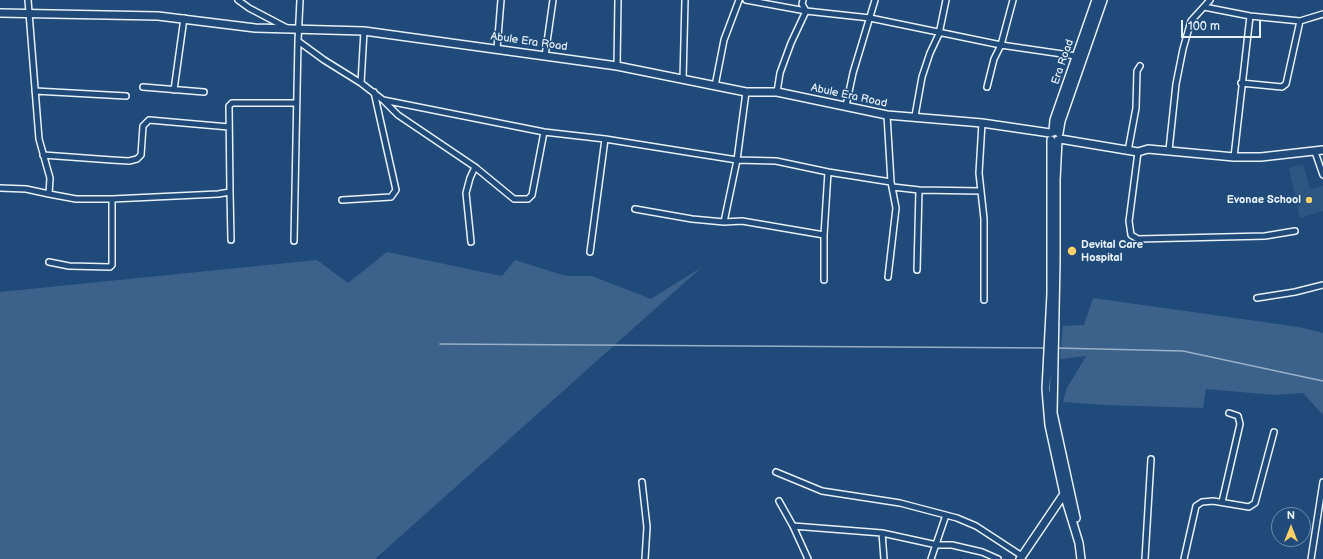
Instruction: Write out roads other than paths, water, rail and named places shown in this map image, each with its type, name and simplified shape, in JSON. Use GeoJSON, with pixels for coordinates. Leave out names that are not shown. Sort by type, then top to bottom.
{"type":"FeatureCollection","features":[{"type":"Feature","properties":{"kind":"street"},"geometry":{"type":"LineString","coordinates":[[28,0],[39,139],[50,178],[49,194]]}},
{"type":"Feature","properties":{"kind":"street"},"geometry":{"type":"LineString","coordinates":[[238,0],[249,8],[288,29]]}},
{"type":"Feature","properties":{"kind":"street"},"geometry":{"type":"LineString","coordinates":[[294,241],[296,103],[300,0]]}},
{"type":"Feature","properties":{"kind":"street"},"geometry":{"type":"LineString","coordinates":[[497,49],[501,0]]}},
{"type":"Feature","properties":{"kind":"street"},"geometry":{"type":"LineString","coordinates":[[545,56],[553,0]]}},
{"type":"Feature","properties":{"kind":"street"},"geometry":{"type":"LineString","coordinates":[[617,66],[618,0]]}},
{"type":"Feature","properties":{"kind":"street"},"geometry":{"type":"LineString","coordinates":[[683,80],[685,0]]}},
{"type":"Feature","properties":{"kind":"street"},"geometry":{"type":"LineString","coordinates":[[715,86],[724,40],[739,0]]}},
{"type":"Feature","properties":{"kind":"street"},"geometry":{"type":"LineString","coordinates":[[746,0],[806,11],[870,18],[939,34],[1076,56]]}},
{"type":"Feature","properties":{"kind":"street"},"geometry":{"type":"LineString","coordinates":[[803,0],[802,4],[806,11]]}},
{"type":"Feature","properties":{"kind":"street"},"geometry":{"type":"LineString","coordinates":[[846,106],[853,73],[875,0]]}},
{"type":"Feature","properties":{"kind":"street"},"geometry":{"type":"LineString","coordinates":[[915,116],[922,77],[930,53],[939,34],[946,0]]}},
{"type":"Feature","properties":{"kind":"street"},"geometry":{"type":"LineString","coordinates":[[986,87],[994,59],[1001,45],[1013,0]]}},
{"type":"Feature","properties":{"kind":"street","name":"Era Road"},"geometry":{"type":"LineString","coordinates":[[1055,136],[1054,120],[1096,0]]}},
{"type":"Feature","properties":{"kind":"street"},"geometry":{"type":"LineString","coordinates":[[1081,559],[1079,543],[1064,494],[1049,425],[1055,136],[1103,0]]}},
{"type":"Feature","properties":{"kind":"street"},"geometry":{"type":"LineString","coordinates":[[1169,150],[1176,84],[1183,49],[1192,21],[1210,0]]}},
{"type":"Feature","properties":{"kind":"street"},"geometry":{"type":"LineString","coordinates":[[1204,7],[1250,16],[1300,21],[1323,14]]}},
{"type":"Feature","properties":{"kind":"street"},"geometry":{"type":"LineString","coordinates":[[776,92],[780,73],[791,43],[806,11]]}},
{"type":"Feature","properties":{"kind":"street","name":"Abule Era Road"},"geometry":{"type":"LineString","coordinates":[[0,13],[184,18],[255,28],[364,31],[617,66],[746,92],[776,92],[887,115],[915,116],[982,124],[1055,136],[1128,151],[1138,152],[1148,149],[1234,157],[1261,157],[1316,152],[1323,150]]}},
{"type":"Feature","properties":{"kind":"street"},"geometry":{"type":"LineString","coordinates":[[1234,157],[1241,83],[1250,16]]}},
{"type":"Feature","properties":{"kind":"street"},"geometry":{"type":"LineString","coordinates":[[174,90],[184,18]]}},
{"type":"Feature","properties":{"kind":"street"},"geometry":{"type":"LineString","coordinates":[[1241,83],[1282,87],[1286,84],[1300,21]]}},
{"type":"Feature","properties":{"kind":"street"},"geometry":{"type":"LineString","coordinates":[[361,83],[364,31]]}},
{"type":"Feature","properties":{"kind":"street"},"geometry":{"type":"LineString","coordinates":[[298,41],[324,60],[374,92],[398,115],[475,167],[514,198],[528,199],[532,195],[544,132]]}},
{"type":"Feature","properties":{"kind":"street"},"geometry":{"type":"LineString","coordinates":[[1128,151],[1136,108],[1138,71],[1140,66]]}},
{"type":"Feature","properties":{"kind":"street"},"geometry":{"type":"LineString","coordinates":[[143,87],[204,92]]}},
{"type":"Feature","properties":{"kind":"street"},"geometry":{"type":"LineString","coordinates":[[35,91],[126,96]]}},
{"type":"Feature","properties":{"kind":"street"},"geometry":{"type":"LineString","coordinates":[[342,200],[391,197],[396,190],[374,92]]}},
{"type":"Feature","properties":{"kind":"street"},"geometry":{"type":"LineString","coordinates":[[724,222],[737,160],[746,92]]}},
{"type":"Feature","properties":{"kind":"street"},"geometry":{"type":"LineString","coordinates":[[383,100],[544,132],[605,139],[737,160],[776,162],[919,190],[980,191]]}},
{"type":"Feature","properties":{"kind":"street"},"geometry":{"type":"LineString","coordinates":[[231,240],[229,106],[232,103],[296,103]]}},
{"type":"Feature","properties":{"kind":"street"},"geometry":{"type":"LineString","coordinates":[[887,115],[892,184],[896,208],[888,277]]}},
{"type":"Feature","properties":{"kind":"street"},"geometry":{"type":"LineString","coordinates":[[43,155],[129,161],[137,159],[141,155],[143,126],[149,120],[229,127]]}},
{"type":"Feature","properties":{"kind":"street"},"geometry":{"type":"LineString","coordinates":[[982,124],[979,173],[984,219],[984,300]]}},
{"type":"Feature","properties":{"kind":"street"},"geometry":{"type":"LineString","coordinates":[[590,252],[605,139]]}},
{"type":"Feature","properties":{"kind":"street"},"geometry":{"type":"LineString","coordinates":[[1138,152],[1129,221],[1131,235],[1138,239],[1265,236],[1294,231]]}},
{"type":"Feature","properties":{"kind":"street"},"geometry":{"type":"LineString","coordinates":[[1316,152],[1323,175]]}},
{"type":"Feature","properties":{"kind":"street"},"geometry":{"type":"LineString","coordinates":[[471,242],[466,193],[475,167]]}},
{"type":"Feature","properties":{"kind":"street"},"geometry":{"type":"LineString","coordinates":[[824,280],[824,235],[828,172]]}},
{"type":"Feature","properties":{"kind":"street"},"geometry":{"type":"LineString","coordinates":[[0,188],[26,189],[76,199],[112,199],[218,194],[230,192]]}},
{"type":"Feature","properties":{"kind":"street"},"geometry":{"type":"LineString","coordinates":[[917,270],[919,190]]}},
{"type":"Feature","properties":{"kind":"street"},"geometry":{"type":"LineString","coordinates":[[49,262],[69,266],[110,267],[112,265],[112,199]]}},
{"type":"Feature","properties":{"kind":"street"},"geometry":{"type":"LineString","coordinates":[[635,210],[692,219],[724,222],[742,221],[824,235]]}},
{"type":"Feature","properties":{"kind":"street"},"geometry":{"type":"LineString","coordinates":[[1258,298],[1295,292],[1323,285]]}},
{"type":"Feature","properties":{"kind":"street"},"geometry":{"type":"LineString","coordinates":[[1050,359],[1055,428],[1069,492],[1087,559]]}},
{"type":"Feature","properties":{"kind":"street"},"geometry":{"type":"LineString","coordinates":[[1222,502],[1240,424],[1238,416],[1229,414]]}},
{"type":"Feature","properties":{"kind":"street"},"geometry":{"type":"LineString","coordinates":[[1184,559],[1196,506],[1202,502],[1222,502],[1250,507],[1254,503],[1274,432]]}},
{"type":"Feature","properties":{"kind":"street"},"geometry":{"type":"LineString","coordinates":[[1145,559],[1151,460]]}},
{"type":"Feature","properties":{"kind":"street"},"geometry":{"type":"LineString","coordinates":[[776,472],[822,491],[900,503],[946,515],[976,526],[1021,557],[1064,494]]}},
{"type":"Feature","properties":{"kind":"street"},"geometry":{"type":"LineString","coordinates":[[642,482],[647,527],[645,559]]}},
{"type":"Feature","properties":{"kind":"street"},"geometry":{"type":"LineString","coordinates":[[1311,559],[1323,482]]}},
{"type":"Feature","properties":{"kind":"street"},"geometry":{"type":"LineString","coordinates":[[779,501],[793,526],[808,559]]}},
{"type":"Feature","properties":{"kind":"street"},"geometry":{"type":"LineString","coordinates":[[931,559],[946,515]]}},
{"type":"Feature","properties":{"kind":"street"},"geometry":{"type":"LineString","coordinates":[[793,526],[882,533],[982,552],[998,559]]}},
{"type":"Feature","properties":{"kind":"street"},"geometry":{"type":"LineString","coordinates":[[882,533],[884,559]]}},
{"type":"Feature","properties":{"kind":"waterway"},"geometry":{"type":"LineString","coordinates":[[440,344],[1046,348]]}},
{"type":"Feature","properties":{"kind":"waterway"},"geometry":{"type":"LineString","coordinates":[[1056,348],[1183,351],[1323,381]]}},
{"type":"Feature","properties":{"kind":"place","name":"Evonae School"},"geometry":{"type":"Point","coordinates":[1309,200]}},
{"type":"Feature","properties":{"kind":"place","name":"Devital Care Hospital"},"geometry":{"type":"Point","coordinates":[1072,251]}}]}
